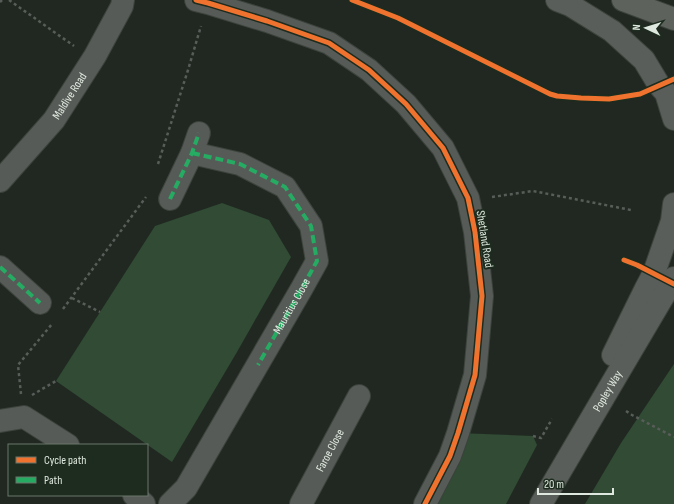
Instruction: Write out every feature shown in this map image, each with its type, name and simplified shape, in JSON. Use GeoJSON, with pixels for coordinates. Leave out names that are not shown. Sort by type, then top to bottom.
{"type":"FeatureCollection","features":[{"type":"Feature","properties":{"kind":"highway"},"geometry":{"type":"LineString","coordinates":[[623,0],[674,19]]}},
{"type":"Feature","properties":{"kind":"street","name":"Maldive Road"},"geometry":{"type":"LineString","coordinates":[[0,181],[54,120],[93,59],[124,0]]}},
{"type":"Feature","properties":{"kind":"street","name":"Shetland Road"},"geometry":{"type":"LineString","coordinates":[[196,0],[267,21],[329,43],[369,70],[406,104],[444,148],[468,198],[475,232],[482,296],[475,375],[450,456],[425,504]]}},
{"type":"Feature","properties":{"kind":"street"},"geometry":{"type":"LineString","coordinates":[[557,0],[570,5],[612,32],[644,60],[659,86],[666,93],[674,119]]}},
{"type":"Feature","properties":{"kind":"street"},"geometry":{"type":"LineString","coordinates":[[170,199],[192,153],[199,133]]}},
{"type":"Feature","properties":{"kind":"street","name":"Mauritius Close"},"geometry":{"type":"LineString","coordinates":[[170,504],[186,488],[299,295],[317,260],[311,226],[285,187],[240,164],[192,153]]}},
{"type":"Feature","properties":{"kind":"street"},"geometry":{"type":"LineString","coordinates":[[608,390],[610,362],[644,290],[654,273],[672,220],[674,204]]}},
{"type":"Feature","properties":{"kind":"street"},"geometry":{"type":"LineString","coordinates":[[0,267],[40,303]]}},
{"type":"Feature","properties":{"kind":"street","name":"Popley Way"},"geometry":{"type":"LineString","coordinates":[[541,504],[674,278]]}},
{"type":"Feature","properties":{"kind":"street","name":"Faroe Close"},"geometry":{"type":"LineString","coordinates":[[301,504],[359,396]]}},
{"type":"Feature","properties":{"kind":"street"},"geometry":{"type":"LineString","coordinates":[[0,421],[24,417],[66,444]]}},
{"type":"Feature","properties":{"kind":"street"},"geometry":{"type":"LineString","coordinates":[[135,496],[144,504]]}},
{"type":"Feature","properties":{"kind":"path"},"geometry":{"type":"LineString","coordinates":[[10,0],[93,59]]}},
{"type":"Feature","properties":{"kind":"path"},"geometry":{"type":"LineString","coordinates":[[158,164],[203,21]]}},
{"type":"Feature","properties":{"kind":"path"},"geometry":{"type":"LineString","coordinates":[[493,203],[492,196],[533,191],[631,210]]}},
{"type":"Feature","properties":{"kind":"path"},"geometry":{"type":"LineString","coordinates":[[60,314],[149,193]]}},
{"type":"Feature","properties":{"kind":"path"},"geometry":{"type":"LineString","coordinates":[[72,298],[100,312]]}},
{"type":"Feature","properties":{"kind":"path"},"geometry":{"type":"LineString","coordinates":[[22,400],[18,365],[56,319]]}},
{"type":"Feature","properties":{"kind":"path"},"geometry":{"type":"LineString","coordinates":[[29,396],[56,381]]}},
{"type":"Feature","properties":{"kind":"path"},"geometry":{"type":"LineString","coordinates":[[626,410],[632,415],[674,437]]}},
{"type":"Feature","properties":{"kind":"path"},"geometry":{"type":"LineString","coordinates":[[533,436],[541,438],[552,419]]}},
{"type":"Feature","properties":{"kind":"green space"},"geometry":{"type":"Polygon","coordinates":[[[222,203],[269,220],[291,257],[172,462],[56,381],[155,226],[222,203]]]}},
{"type":"Feature","properties":{"kind":"green space"},"geometry":{"type":"Polygon","coordinates":[[[674,364],[674,504],[585,504],[621,443],[674,364]]]}},
{"type":"Feature","properties":{"kind":"green space"},"geometry":{"type":"Polygon","coordinates":[[[458,433],[533,436],[537,445],[506,504],[423,504],[458,433]]]}},
{"type":"Feature","properties":{"kind":"marked path"},"geometry":{"type":"LineString","coordinates":[[170,199],[192,153],[199,133]]}},
{"type":"Feature","properties":{"kind":"marked path"},"geometry":{"type":"LineString","coordinates":[[192,153],[240,164],[285,187],[311,226],[317,261],[258,365]]}},
{"type":"Feature","properties":{"kind":"marked path"},"geometry":{"type":"LineString","coordinates":[[0,267],[40,303]]}},
{"type":"Feature","properties":{"kind":"cycle path"},"geometry":{"type":"LineString","coordinates":[[196,0],[267,21],[329,43],[369,70],[406,104],[443,148],[468,198],[475,232],[482,296],[475,375],[450,456],[425,504]]}},
{"type":"Feature","properties":{"kind":"cycle path"},"geometry":{"type":"LineString","coordinates":[[352,0],[398,18],[550,94],[557,96],[609,99],[640,94],[674,79]]}},
{"type":"Feature","properties":{"kind":"cycle path"},"geometry":{"type":"LineString","coordinates":[[624,260],[674,284]]}}]}
